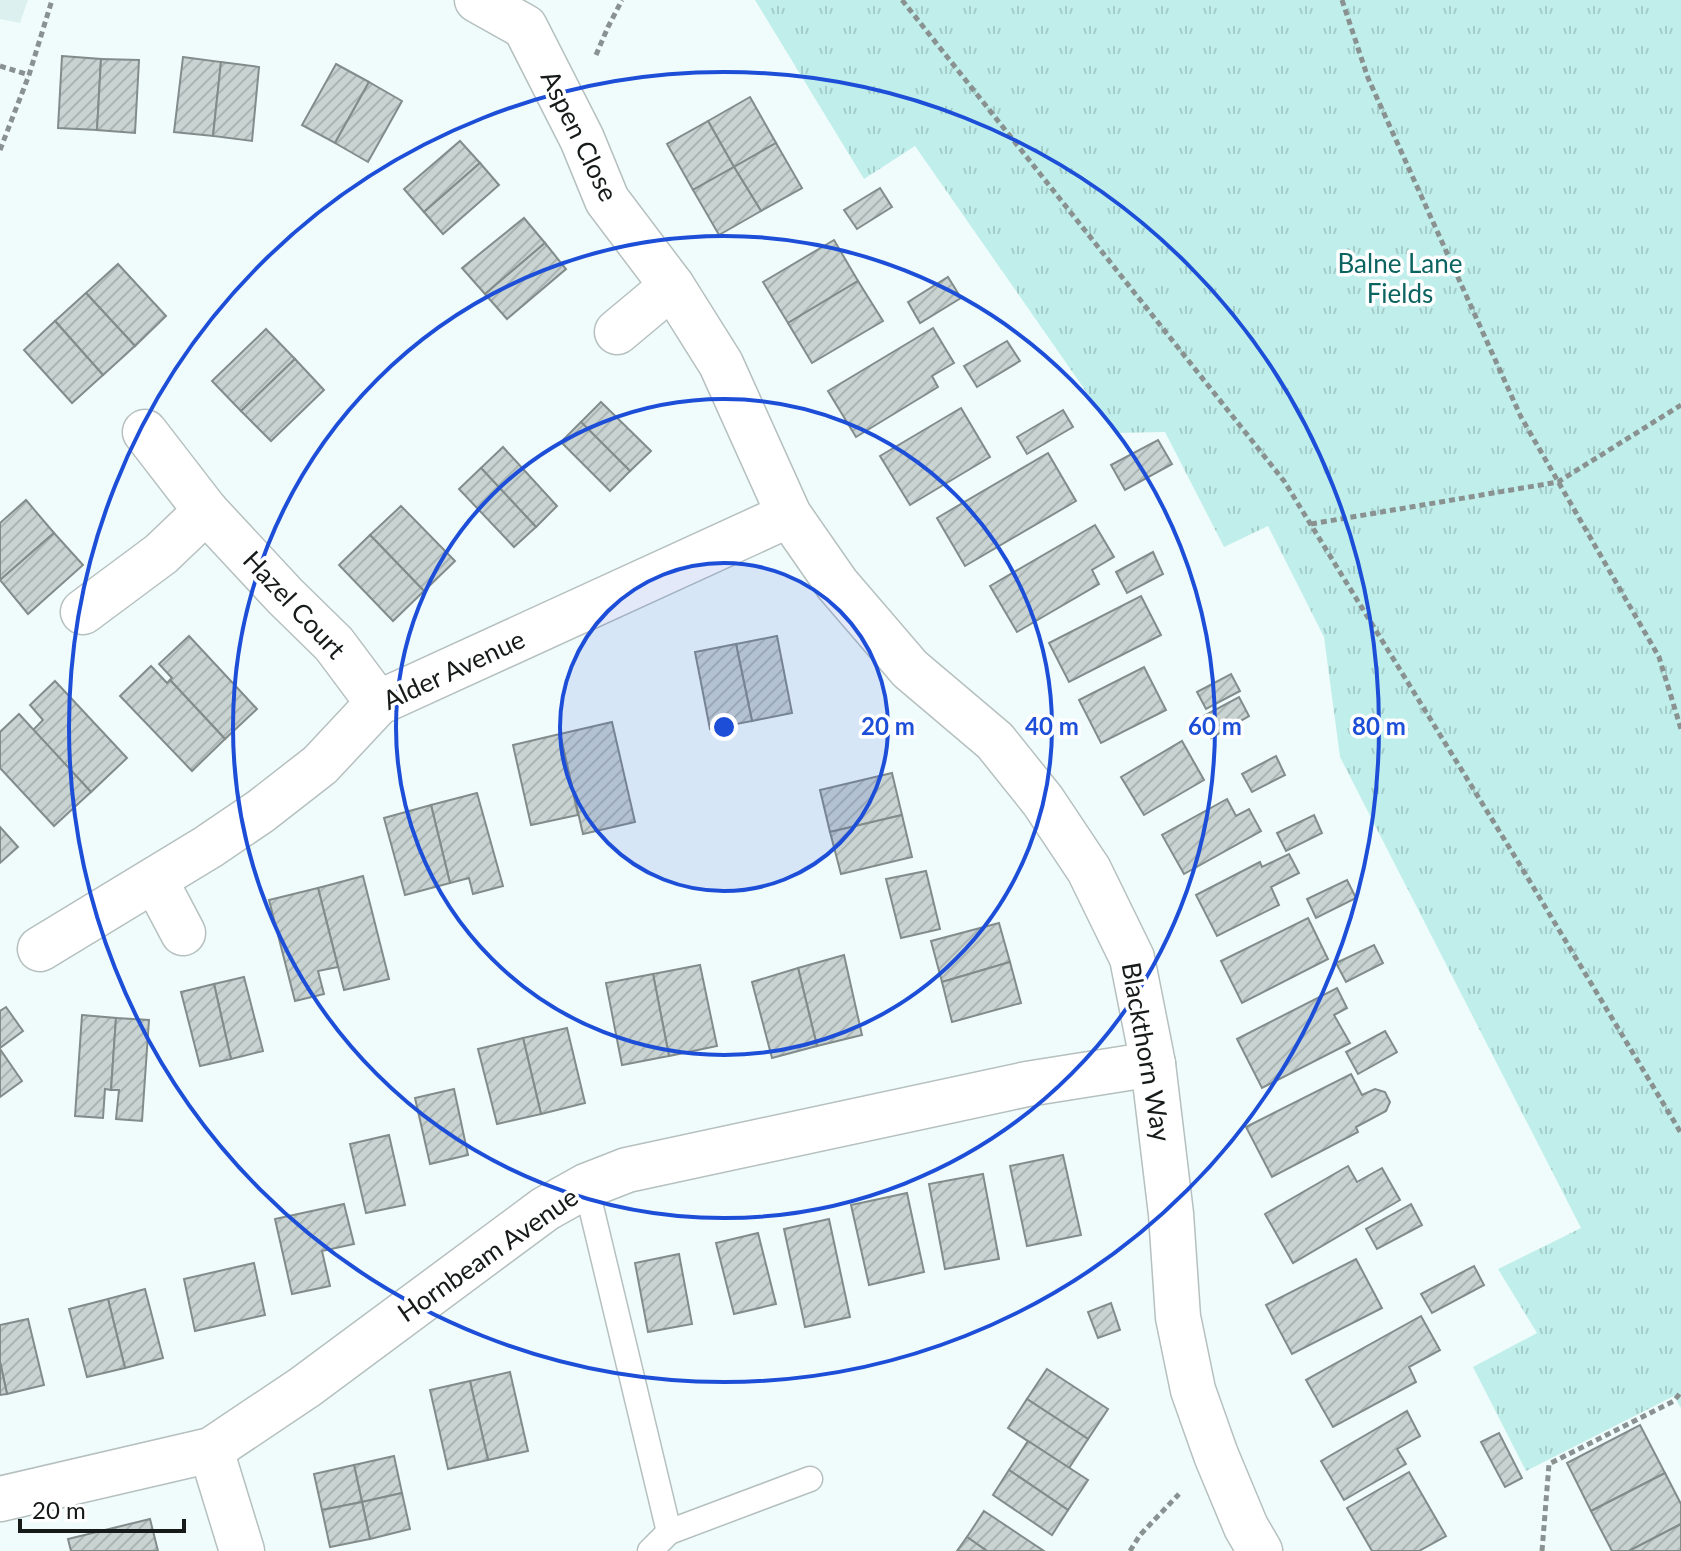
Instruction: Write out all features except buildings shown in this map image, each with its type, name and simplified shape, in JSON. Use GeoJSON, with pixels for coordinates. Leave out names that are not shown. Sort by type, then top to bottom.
{"type":"FeatureCollection","features":[{"type":"Feature","properties":{"kind":"street","name":"Aspen Close"},"geometry":{"type":"LineString","coordinates":[[477,0],[525,27],[582,139],[607,200],[672,286],[721,364],[789,515]]}},
{"type":"Feature","properties":{"kind":"street"},"geometry":{"type":"LineString","coordinates":[[617,332],[672,286]]}},
{"type":"Feature","properties":{"kind":"street","name":"Hazel Court"},"geometry":{"type":"LineString","coordinates":[[145,432],[206,511],[334,644],[378,703]]}},
{"type":"Feature","properties":{"kind":"street"},"geometry":{"type":"LineString","coordinates":[[83,612],[161,554],[206,511]]}},
{"type":"Feature","properties":{"kind":"street","name":"Alder Avenue"},"geometry":{"type":"LineString","coordinates":[[40,949],[261,811],[320,765],[378,703],[789,515]]}},
{"type":"Feature","properties":{"kind":"street","name":"Blackthorn Way"},"geometry":{"type":"LineString","coordinates":[[789,515],[837,584],[910,669],[995,741],[1043,801],[1089,870],[1132,958],[1153,1064],[1171,1214],[1178,1317],[1193,1390],[1216,1455],[1246,1527],[1260,1551]]}},
{"type":"Feature","properties":{"kind":"street"},"geometry":{"type":"LineString","coordinates":[[155,880],[183,933]]}},
{"type":"Feature","properties":{"kind":"street","name":"Hornbeam Avenue"},"geometry":{"type":"LineString","coordinates":[[0,1499],[211,1450],[305,1387],[545,1209],[586,1186],[627,1170],[1027,1084],[1153,1064]]}},
{"type":"Feature","properties":{"kind":"street"},"geometry":{"type":"LineString","coordinates":[[211,1450],[242,1551]]}},
{"type":"Feature","properties":{"kind":"lane"},"geometry":{"type":"LineString","coordinates":[[586,1186],[669,1532]]}},
{"type":"Feature","properties":{"kind":"lane"},"geometry":{"type":"LineString","coordinates":[[650,1551],[669,1532],[810,1479]]}},
{"type":"Feature","properties":{"kind":"path"},"geometry":{"type":"LineString","coordinates":[[0,150],[29,75],[52,0]]}},
{"type":"Feature","properties":{"kind":"path"},"geometry":{"type":"LineString","coordinates":[[902,0],[1284,481],[1681,1133]]}},
{"type":"Feature","properties":{"kind":"path"},"geometry":{"type":"LineString","coordinates":[[1342,0],[1368,78],[1521,417],[1659,657],[1681,729]]}},
{"type":"Feature","properties":{"kind":"path"},"geometry":{"type":"LineString","coordinates":[[0,66],[29,75]]}},
{"type":"Feature","properties":{"kind":"path"},"geometry":{"type":"LineString","coordinates":[[1311,524],[1558,482],[1681,405]]}},
{"type":"Feature","properties":{"kind":"path"},"geometry":{"type":"LineString","coordinates":[[1542,1551],[1549,1464],[1674,1401],[1681,1392]]}},
{"type":"Feature","properties":{"kind":"path"},"geometry":{"type":"LineString","coordinates":[[1130,1551],[1140,1535],[1216,1455]]}},
{"type":"Feature","properties":{"kind":"shaded area"},"geometry":{"type":"Polygon","coordinates":[[[0,0],[28,0],[20,23],[0,19],[0,0]]]}},
{"type":"Feature","properties":{"kind":"green space","name":"Balne Lane Fields"},"geometry":{"type":"Polygon","coordinates":[[[755,0],[1681,0],[1681,1408],[1674,1396],[1526,1471],[1473,1367],[1537,1333],[1498,1269],[1581,1228],[1340,757],[1324,637],[1268,526],[1224,547],[1165,432],[1115,433],[915,146],[864,179],[755,0]]]}}]}
